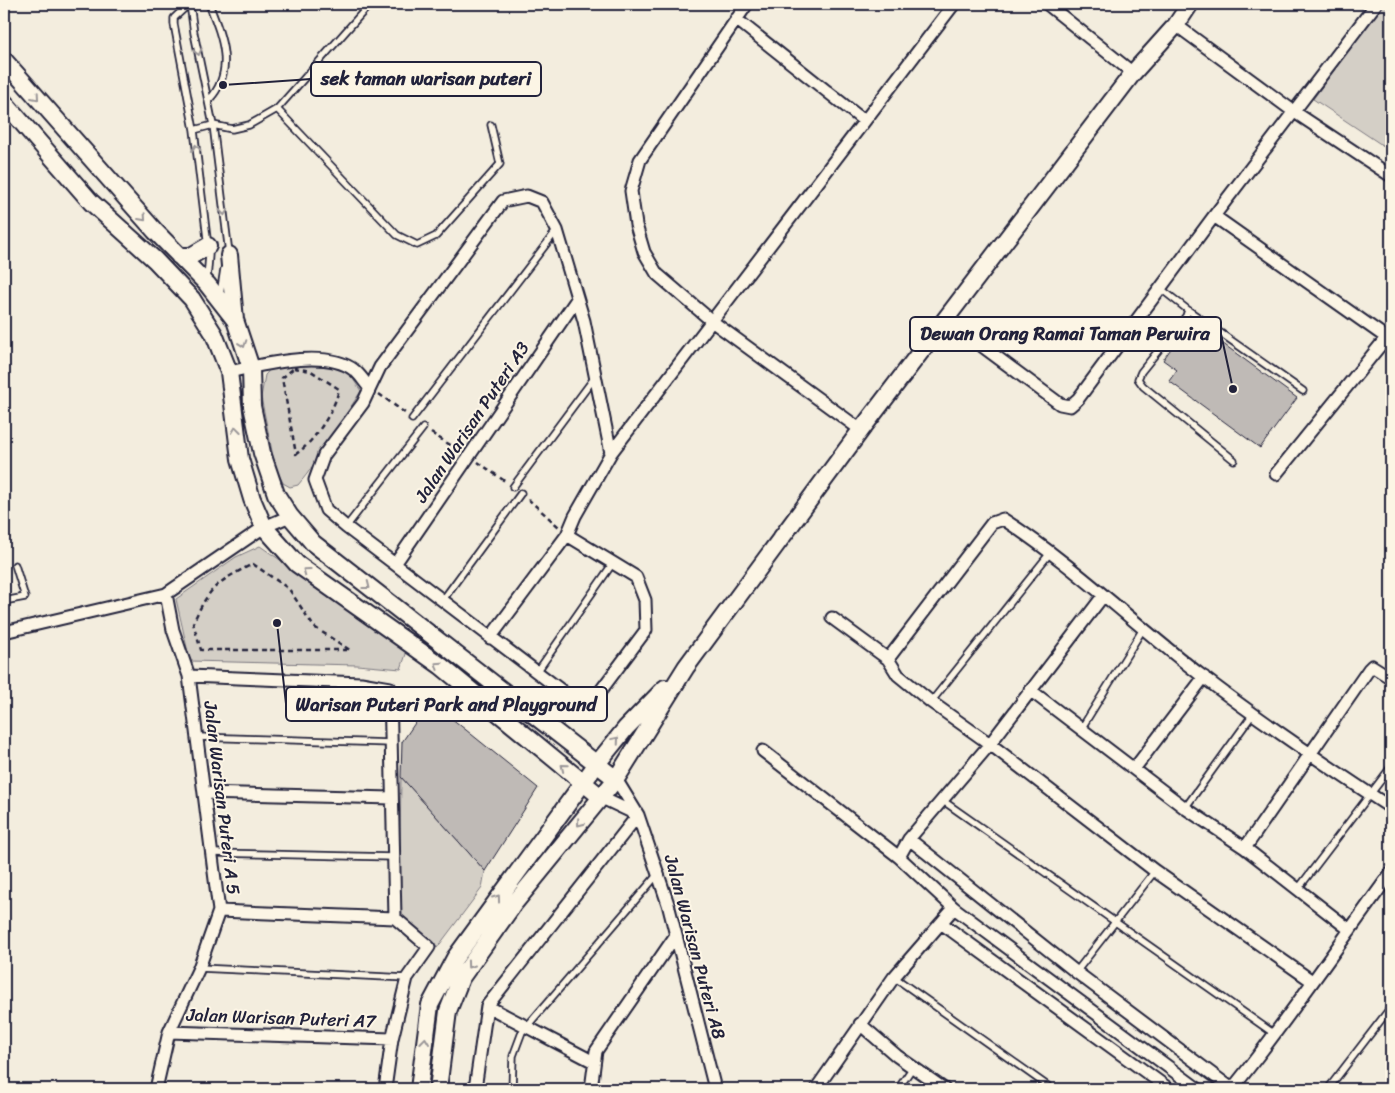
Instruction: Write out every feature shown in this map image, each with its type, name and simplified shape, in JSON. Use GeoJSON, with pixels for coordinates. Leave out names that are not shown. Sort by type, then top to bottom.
{"type":"FeatureCollection","features":[{"type":"Feature","properties":{"kind":"street"},"geometry":{"type":"LineString","coordinates":[[747,4],[640,160],[631,192],[636,225],[644,252],[657,274],[713,322],[861,430]]}},
{"type":"Feature","properties":{"kind":"street"},"geometry":{"type":"LineString","coordinates":[[490,638],[567,535],[575,516],[611,453],[713,322],[863,120],[954,4]]}},
{"type":"Feature","properties":{"kind":"street"},"geometry":{"type":"LineString","coordinates":[[1047,4],[1133,73]]}},
{"type":"Feature","properties":{"kind":"street"},"geometry":{"type":"LineString","coordinates":[[438,1089],[448,1011],[461,978],[513,905],[616,779],[686,667],[861,430],[947,320],[1133,73],[1176,25],[1190,4]]}},
{"type":"Feature","properties":{"kind":"street"},"geometry":{"type":"LineString","coordinates":[[947,320],[1060,404],[1070,406],[1078,400],[1293,111],[1376,4]]}},
{"type":"Feature","properties":{"kind":"street"},"geometry":{"type":"LineString","coordinates":[[736,19],[863,120]]}},
{"type":"Feature","properties":{"kind":"street"},"geometry":{"type":"LineString","coordinates":[[1176,25],[1293,111],[1391,176]]}},
{"type":"Feature","properties":{"kind":"street"},"geometry":{"type":"LineString","coordinates":[[4,60],[81,150],[235,320]]}},
{"type":"Feature","properties":{"kind":"street"},"geometry":{"type":"LineString","coordinates":[[4,102],[91,202],[155,260],[201,307],[229,372],[240,459],[252,499],[264,527],[296,564],[441,666],[602,798],[638,816],[487,1006],[475,1089]]}},
{"type":"Feature","properties":{"kind":"street"},"geometry":{"type":"LineString","coordinates":[[567,535],[636,577],[645,600],[646,630],[596,698],[588,702],[576,701],[490,638],[346,527],[326,510],[315,480],[324,455],[363,403],[380,367],[502,201],[527,196],[542,202],[557,230],[596,375],[611,453]]}},
{"type":"Feature","properties":{"kind":"street"},"geometry":{"type":"LineString","coordinates":[[1214,216],[1389,335],[1276,474]]}},
{"type":"Feature","properties":{"kind":"street"},"geometry":{"type":"LineString","coordinates":[[179,256],[191,256],[208,246]]}},
{"type":"Feature","properties":{"kind":"street"},"geometry":{"type":"LineString","coordinates":[[229,255],[235,320],[251,368],[252,406],[262,453],[276,494],[290,516],[313,543],[616,779]]}},
{"type":"Feature","properties":{"kind":"street","name":"Jalan Warisan Puteri A3"},"geometry":{"type":"LineString","coordinates":[[395,564],[577,299]]}},
{"type":"Feature","properties":{"kind":"street"},"geometry":{"type":"LineString","coordinates":[[229,372],[290,361],[328,359],[354,369],[369,387]]}},
{"type":"Feature","properties":{"kind":"street"},"geometry":{"type":"LineString","coordinates":[[4,632],[166,594],[264,527],[290,516]]}},
{"type":"Feature","properties":{"kind":"street"},"geometry":{"type":"LineString","coordinates":[[888,659],[992,523],[1003,519],[1050,553],[1204,677],[1311,755],[1391,808]]}},
{"type":"Feature","properties":{"kind":"street","name":"Jalan Warisan Puteri A 5"},"geometry":{"type":"LineString","coordinates":[[156,1089],[169,1032],[199,968],[219,911],[189,676],[173,630],[166,594]]}},
{"type":"Feature","properties":{"kind":"street"},"geometry":{"type":"LineString","coordinates":[[899,857],[909,839],[990,744],[1103,596]]}},
{"type":"Feature","properties":{"kind":"street"},"geometry":{"type":"LineString","coordinates":[[832,618],[888,659],[898,675],[931,702],[990,744],[1155,871],[1312,981]]}},
{"type":"Feature","properties":{"kind":"street"},"geometry":{"type":"LineString","coordinates":[[1244,848],[1372,666],[1391,678]]}},
{"type":"Feature","properties":{"kind":"street"},"geometry":{"type":"LineString","coordinates":[[419,1089],[430,1005],[455,958],[596,764],[626,728],[686,667]]}},
{"type":"Feature","properties":{"kind":"street"},"geometry":{"type":"LineString","coordinates":[[189,676],[361,683],[390,688],[394,918]]}},
{"type":"Feature","properties":{"kind":"street"},"geometry":{"type":"LineString","coordinates":[[1134,769],[1204,677]]}},
{"type":"Feature","properties":{"kind":"street"},"geometry":{"type":"LineString","coordinates":[[1030,690],[1080,730],[1185,808],[1244,848],[1350,930]]}},
{"type":"Feature","properties":{"kind":"street"},"geometry":{"type":"LineString","coordinates":[[763,751],[899,857],[954,908],[1198,1089]]}},
{"type":"Feature","properties":{"kind":"street","name":"Jalan Warisan Puteri A8"},"geometry":{"type":"LineString","coordinates":[[616,779],[638,816],[658,874],[676,935],[715,1089]]}},
{"type":"Feature","properties":{"kind":"street"},"geometry":{"type":"LineString","coordinates":[[204,793],[392,798]]}},
{"type":"Feature","properties":{"kind":"street"},"geometry":{"type":"LineString","coordinates":[[909,839],[1076,972],[1232,1089],[1276,1035],[1312,981],[1391,873]]}},
{"type":"Feature","properties":{"kind":"street"},"geometry":{"type":"LineString","coordinates":[[816,1089],[894,977],[954,908]]}},
{"type":"Feature","properties":{"kind":"street"},"geometry":{"type":"LineString","coordinates":[[219,911],[394,918],[430,947],[407,978],[392,1039],[385,1089]]}},
{"type":"Feature","properties":{"kind":"street"},"geometry":{"type":"LineString","coordinates":[[941,923],[1169,1089]]}},
{"type":"Feature","properties":{"kind":"street"},"geometry":{"type":"LineString","coordinates":[[591,1089],[596,1051],[676,935]]}},
{"type":"Feature","properties":{"kind":"street"},"geometry":{"type":"LineString","coordinates":[[487,1006],[594,1062]]}},
{"type":"Feature","properties":{"kind":"street"},"geometry":{"type":"LineString","coordinates":[[860,1024],[913,1068],[944,1089]]}},
{"type":"Feature","properties":{"kind":"street","name":"Jalan Warisan Puteri A7"},"geometry":{"type":"LineString","coordinates":[[169,1032],[392,1039]]}},
{"type":"Feature","properties":{"kind":"lane"},"geometry":{"type":"LineString","coordinates":[[190,4],[213,125],[229,255],[210,292]]}},
{"type":"Feature","properties":{"kind":"lane"},"geometry":{"type":"LineString","coordinates":[[190,4],[174,18],[174,24],[194,130],[208,246],[210,292]]}},
{"type":"Feature","properties":{"kind":"lane"},"geometry":{"type":"LineString","coordinates":[[208,100],[217,91],[226,70],[225,47],[209,4]]}},
{"type":"Feature","properties":{"kind":"lane"},"geometry":{"type":"LineString","coordinates":[[194,130],[213,125],[232,128],[249,126],[277,109],[370,4]]}},
{"type":"Feature","properties":{"kind":"lane"},"geometry":{"type":"LineString","coordinates":[[277,109],[397,235],[417,245],[436,236],[500,164],[491,125]]}},
{"type":"Feature","properties":{"kind":"lane"},"geometry":{"type":"LineString","coordinates":[[412,419],[557,230]]}},
{"type":"Feature","properties":{"kind":"lane"},"geometry":{"type":"LineString","coordinates":[[1160,288],[1303,391]]}},
{"type":"Feature","properties":{"kind":"lane"},"geometry":{"type":"LineString","coordinates":[[1188,310],[1186,316],[1141,372],[1138,379],[1143,386],[1234,460]]}},
{"type":"Feature","properties":{"kind":"lane"},"geometry":{"type":"LineString","coordinates":[[513,487],[596,375]]}},
{"type":"Feature","properties":{"kind":"lane"},"geometry":{"type":"LineString","coordinates":[[346,527],[423,428]]}},
{"type":"Feature","properties":{"kind":"lane"},"geometry":{"type":"LineString","coordinates":[[442,601],[521,492]]}},
{"type":"Feature","properties":{"kind":"lane"},"geometry":{"type":"LineString","coordinates":[[931,702],[1050,553]]}},
{"type":"Feature","properties":{"kind":"lane"},"geometry":{"type":"LineString","coordinates":[[537,672],[613,563]]}},
{"type":"Feature","properties":{"kind":"lane"},"geometry":{"type":"LineString","coordinates":[[4,601],[25,597],[15,564]]}},
{"type":"Feature","properties":{"kind":"lane"},"geometry":{"type":"LineString","coordinates":[[1080,730],[1142,629]]}},
{"type":"Feature","properties":{"kind":"lane"},"geometry":{"type":"LineString","coordinates":[[1185,808],[1254,712]]}},
{"type":"Feature","properties":{"kind":"lane"},"geometry":{"type":"LineString","coordinates":[[196,737],[391,743]]}},
{"type":"Feature","properties":{"kind":"lane"},"geometry":{"type":"LineString","coordinates":[[1298,889],[1372,795],[1391,767]]}},
{"type":"Feature","properties":{"kind":"lane"},"geometry":{"type":"LineString","coordinates":[[942,800],[1276,1035]]}},
{"type":"Feature","properties":{"kind":"lane"},"geometry":{"type":"LineString","coordinates":[[212,853],[393,857]]}},
{"type":"Feature","properties":{"kind":"lane"},"geometry":{"type":"LineString","coordinates":[[1076,972],[1155,871]]}},
{"type":"Feature","properties":{"kind":"lane"},"geometry":{"type":"LineString","coordinates":[[512,1089],[513,1056],[522,1032],[658,874]]}},
{"type":"Feature","properties":{"kind":"lane"},"geometry":{"type":"LineString","coordinates":[[199,968],[407,978]]}},
{"type":"Feature","properties":{"kind":"lane"},"geometry":{"type":"LineString","coordinates":[[894,977],[1052,1089]]}},
{"type":"Feature","properties":{"kind":"lane"},"geometry":{"type":"LineString","coordinates":[[1328,1089],[1391,1007]]}},
{"type":"Feature","properties":{"kind":"lane"},"geometry":{"type":"LineString","coordinates":[[898,1089],[913,1068]]}},
{"type":"Feature","properties":{"kind":"path"},"geometry":{"type":"LineString","coordinates":[[294,368],[310,371],[339,389],[337,401],[307,447],[296,454],[282,378],[294,368]]}},
{"type":"Feature","properties":{"kind":"path"},"geometry":{"type":"LineString","coordinates":[[369,387],[412,419]]}},
{"type":"Feature","properties":{"kind":"path"},"geometry":{"type":"LineString","coordinates":[[423,428],[470,456]]}},
{"type":"Feature","properties":{"kind":"path"},"geometry":{"type":"LineString","coordinates":[[253,564],[289,589],[314,627],[350,650],[201,650],[193,623],[202,604],[219,581],[253,564]]}},
{"type":"Feature","properties":{"kind":"shaded area"},"geometry":{"type":"Polygon","coordinates":[[[1383,4],[1391,4],[1391,151],[1313,99],[1383,4]]]}},
{"type":"Feature","properties":{"kind":"shaded area"},"geometry":{"type":"Polygon","coordinates":[[[321,362],[349,373],[361,391],[307,474],[298,485],[290,487],[283,483],[275,466],[261,397],[265,375],[274,365],[321,362]]]}},
{"type":"Feature","properties":{"kind":"shaded area"},"geometry":{"type":"Polygon","coordinates":[[[260,546],[408,648],[401,669],[357,665],[190,661],[176,599],[236,557],[260,546]]]}},
{"type":"Feature","properties":{"kind":"shaded area"},"geometry":{"type":"Polygon","coordinates":[[[401,777],[485,871],[482,888],[437,948],[399,914],[401,777]]]}},
{"type":"Feature","properties":{"kind":"building"},"geometry":{"type":"Polygon","coordinates":[[[1207,332],[1297,398],[1260,448],[1169,381],[1177,370],[1163,360],[1177,340],[1188,343],[1207,332]]]}},
{"type":"Feature","properties":{"kind":"building"},"geometry":{"type":"Polygon","coordinates":[[[430,701],[538,788],[485,871],[401,777],[402,742],[430,701]]]}},
{"type":"Feature","properties":{"kind":"place","name":"sek taman warisan puteri"},"geometry":{"type":"Point","coordinates":[223,85]}},
{"type":"Feature","properties":{"kind":"place","name":"Dewan Orang Ramai Taman Perwira"},"geometry":{"type":"Point","coordinates":[1233,389]}},
{"type":"Feature","properties":{"kind":"place","name":"Warisan Puteri Park and Playground"},"geometry":{"type":"Point","coordinates":[277,623]}}]}
